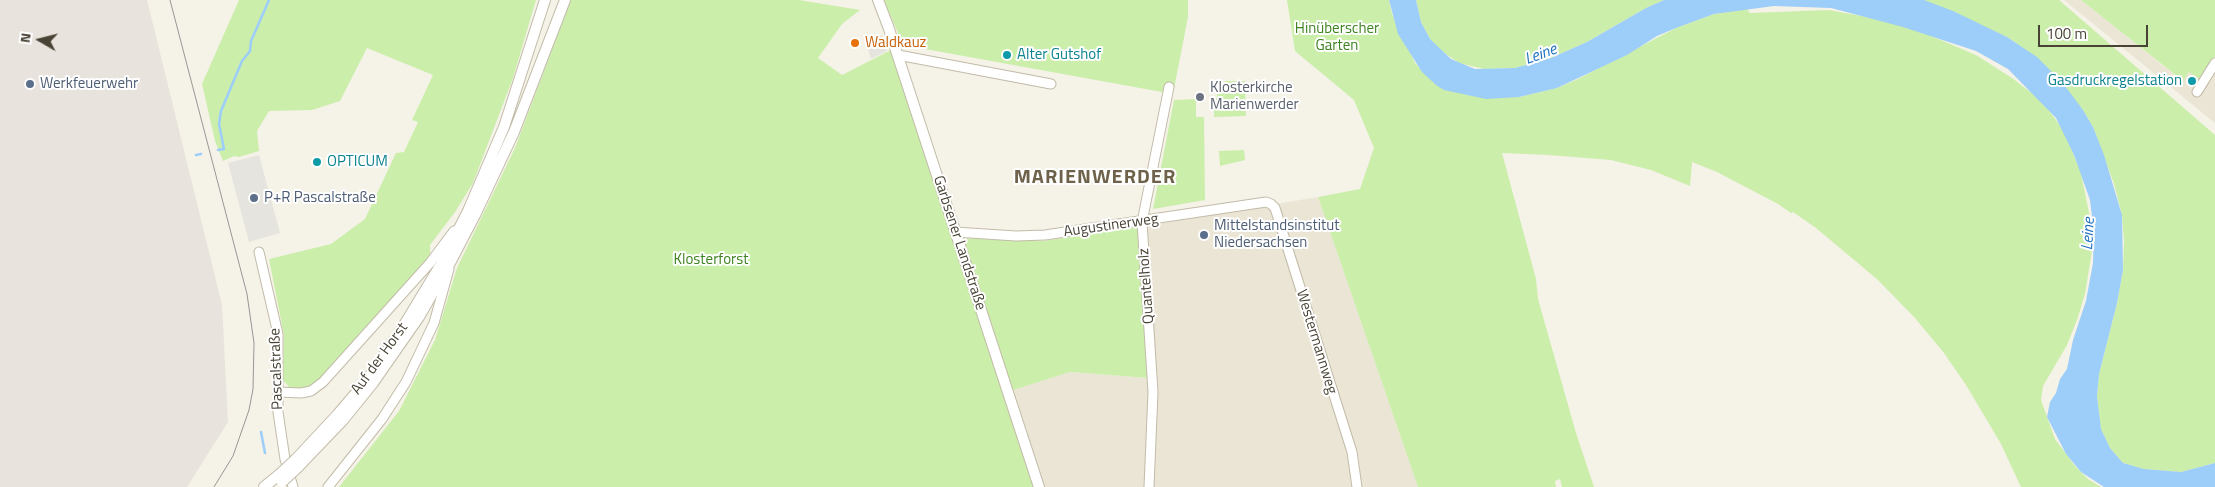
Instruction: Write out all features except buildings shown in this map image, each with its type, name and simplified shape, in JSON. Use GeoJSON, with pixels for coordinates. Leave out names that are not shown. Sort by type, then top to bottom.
{"type":"FeatureCollection","features":[{"type":"Feature","properties":{"kind":"street","name":"Auf der Horst"},"geometry":{"type":"LineString","coordinates":[[297,463],[383,358],[413,312],[468,211],[507,118],[545,0]]}},
{"type":"Feature","properties":{"kind":"street","name":"Auf der Horst"},"geometry":{"type":"LineString","coordinates":[[264,487],[279,481],[337,427],[373,383],[419,317],[475,215],[514,132],[565,0]]}},
{"type":"Feature","properties":{"kind":"street","name":"Garbsener Landstraße"},"geometry":{"type":"LineString","coordinates":[[878,0],[898,55],[1039,487]]}},
{"type":"Feature","properties":{"kind":"street"},"geometry":{"type":"LineString","coordinates":[[898,55],[1051,84]]}},
{"type":"Feature","properties":{"kind":"street"},"geometry":{"type":"LineString","coordinates":[[2197,92],[2215,63]]}},
{"type":"Feature","properties":{"kind":"street","name":"Quantelholz"},"geometry":{"type":"LineString","coordinates":[[1149,487],[1153,392],[1142,222],[1169,87]]}},
{"type":"Feature","properties":{"kind":"street","name":"Augustinerweg"},"geometry":{"type":"LineString","coordinates":[[955,232],[1016,236],[1046,235],[1266,202]]}},
{"type":"Feature","properties":{"kind":"street","name":"Westermannweg"},"geometry":{"type":"LineString","coordinates":[[1266,202],[1275,208],[1349,444],[1357,487]]}},
{"type":"Feature","properties":{"kind":"street","name":"Auf der Horst"},"geometry":{"type":"LineString","coordinates":[[278,392],[301,393],[311,390],[323,382],[430,263],[468,211]]}},
{"type":"Feature","properties":{"kind":"street","name":"Pascalstraße"},"geometry":{"type":"LineString","coordinates":[[259,252],[278,334],[280,436],[293,487]]}},
{"type":"Feature","properties":{"kind":"street","name":"Auf der Horst"},"geometry":{"type":"LineString","coordinates":[[328,487],[396,399],[434,324],[451,261]]}},
{"type":"Feature","properties":{"kind":"street","name":"Auf der Horst"},"geometry":{"type":"LineString","coordinates":[[419,317],[425,317],[428,320],[427,338]]}},
{"type":"Feature","properties":{"kind":"shaded area"},"geometry":{"type":"Polygon","coordinates":[[[0,0],[147,0],[222,305],[228,422],[187,487],[0,487],[0,0]]]}},
{"type":"Feature","properties":{"kind":"shaded area"},"geometry":{"type":"Polygon","coordinates":[[[2064,0],[2081,0],[2182,81],[2189,72],[2200,80],[2215,56],[2215,123],[2064,0]]]}},
{"type":"Feature","properties":{"kind":"shaded area"},"geometry":{"type":"Polygon","coordinates":[[[882,35],[887,51],[871,59],[867,44],[882,35]]]}},
{"type":"Feature","properties":{"kind":"shaded area","name":"P+R Pascalstraße"},"geometry":{"type":"Polygon","coordinates":[[[259,155],[280,233],[249,242],[228,163],[259,155]]]}},
{"type":"Feature","properties":{"kind":"shaded area"},"geometry":{"type":"Polygon","coordinates":[[[1318,197],[1418,487],[1036,487],[1007,392],[1070,372],[1148,378],[1139,227],[1318,197]]]}},
{"type":"Feature","properties":{"kind":"green space"},"geometry":{"type":"Polygon","coordinates":[[[239,0],[536,0],[513,78],[473,183],[455,212],[430,245],[430,255],[315,385],[305,388],[296,389],[289,387],[283,380],[284,335],[269,259],[331,244],[365,219],[396,153],[404,152],[418,122],[412,120],[433,75],[367,48],[340,101],[312,110],[269,111],[257,131],[259,151],[239,157],[234,156],[223,161],[215,141],[202,84],[239,0]]]}},
{"type":"Feature","properties":{"kind":"green space","name":"Klosterforst"},"geometry":{"type":"Polygon","coordinates":[[[571,0],[799,0],[860,10],[842,24],[818,58],[842,75],[893,49],[953,238],[1043,241],[1139,227],[1148,378],[1070,372],[1007,392],[1036,487],[339,487],[399,411],[435,340],[457,268],[515,148],[571,0]]]}},
{"type":"Feature","properties":{"kind":"green space"},"geometry":{"type":"Polygon","coordinates":[[[884,0],[1188,0],[1188,17],[1173,94],[903,45],[884,0]]]}},
{"type":"Feature","properties":{"kind":"green space","name":"Hinüberscher Garten"},"geometry":{"type":"Polygon","coordinates":[[[1287,0],[1389,0],[1392,14],[1415,63],[1436,85],[1519,97],[1557,88],[1578,79],[1676,28],[1714,14],[1747,9],[1750,13],[1829,10],[1867,17],[1910,27],[1976,55],[2012,78],[2042,101],[2064,131],[2081,173],[2094,238],[2085,294],[2067,345],[2043,386],[2041,400],[2055,439],[2075,466],[2088,479],[2101,487],[2021,487],[2001,444],[1966,385],[1944,353],[1915,318],[1878,280],[1816,228],[1793,212],[1791,213],[1778,204],[1717,172],[1692,162],[1690,186],[1651,170],[1611,160],[1502,153],[1536,279],[1538,299],[1576,433],[1594,487],[1562,487],[1560,479],[1555,481],[1556,487],[1418,487],[1318,197],[1360,189],[1374,148],[1354,100],[1295,51],[1287,0]]]}},
{"type":"Feature","properties":{"kind":"green space"},"geometry":{"type":"Polygon","coordinates":[[[1416,0],[1664,0],[1646,8],[1587,42],[1551,58],[1515,68],[1484,69],[1459,63],[1440,50],[1430,39],[1421,22],[1416,0]]]}},
{"type":"Feature","properties":{"kind":"green space"},"geometry":{"type":"Polygon","coordinates":[[[1923,0],[2059,0],[2215,135],[2215,463],[2181,472],[2144,469],[2123,463],[2110,448],[2101,429],[2097,396],[2099,374],[2117,303],[2123,270],[2124,241],[2122,215],[2114,184],[2093,127],[2083,110],[2036,57],[2007,37],[1923,0]]]}},
{"type":"Feature","properties":{"kind":"green space"},"geometry":{"type":"Polygon","coordinates":[[[2081,0],[2215,0],[2215,56],[2200,80],[2189,72],[2183,81],[2081,0]]]}},
{"type":"Feature","properties":{"kind":"green space"},"geometry":{"type":"Polygon","coordinates":[[[1218,81],[1222,81],[1222,86],[1225,85],[1225,81],[1245,81],[1246,116],[1214,117],[1214,99],[1217,98],[1218,81]]]}},
{"type":"Feature","properties":{"kind":"green space"},"geometry":{"type":"Polygon","coordinates":[[[1196,99],[1196,117],[1204,117],[1205,200],[1153,209],[1174,100],[1196,99]]]}},
{"type":"Feature","properties":{"kind":"green space"},"geometry":{"type":"Polygon","coordinates":[[[1244,150],[1245,160],[1220,166],[1219,151],[1244,150]]]}},
{"type":"Feature","properties":{"kind":"water"},"geometry":{"type":"Polygon","coordinates":[[[1389,0],[1416,0],[1421,22],[1430,39],[1451,59],[1475,69],[1515,68],[1551,58],[1587,42],[1646,8],[1664,0],[1924,0],[1953,11],[2007,37],[2037,57],[2062,82],[2083,110],[2093,127],[2104,155],[2122,215],[2123,270],[2117,303],[2099,374],[2097,396],[2101,429],[2110,448],[2123,463],[2144,469],[2181,472],[2215,463],[2215,487],[2104,487],[2081,472],[2066,454],[2047,417],[2050,402],[2056,393],[2060,379],[2067,369],[2073,340],[2086,301],[2093,263],[2094,233],[2090,200],[2074,155],[2056,118],[2008,69],[1976,51],[1903,27],[1831,8],[1774,6],[1714,14],[1676,28],[1657,36],[1627,55],[1557,88],[1519,97],[1486,99],[1444,90],[1422,72],[1398,34],[1389,0]]]}},
{"type":"Feature","properties":{"kind":"waterway"},"geometry":{"type":"LineString","coordinates":[[218,150],[224,149],[219,124],[221,111],[242,61],[250,51],[251,41],[269,0]]}},
{"type":"Feature","properties":{"kind":"waterway"},"geometry":{"type":"LineString","coordinates":[[196,155],[201,154]]}},
{"type":"Feature","properties":{"kind":"waterway"},"geometry":{"type":"LineString","coordinates":[[261,432],[265,453]]}},
{"type":"Feature","properties":{"kind":"tram line"},"geometry":{"type":"LineString","coordinates":[[170,0],[247,294],[254,343],[253,389],[249,410],[233,456],[214,487]]}},
{"type":"Feature","properties":{"kind":"place","name":"Waldkauz"},"geometry":{"type":"Point","coordinates":[855,43]}},
{"type":"Feature","properties":{"kind":"place","name":"Alter Gutshof"},"geometry":{"type":"Point","coordinates":[1007,55]}},
{"type":"Feature","properties":{"kind":"place","name":"Gasdruckregelstation"},"geometry":{"type":"Point","coordinates":[2192,81]}},
{"type":"Feature","properties":{"kind":"place","name":"Werkfeuerwehr"},"geometry":{"type":"Point","coordinates":[30,84]}},
{"type":"Feature","properties":{"kind":"place","name":"Klosterkirche Marienwerder"},"geometry":{"type":"Point","coordinates":[1200,97]}},
{"type":"Feature","properties":{"kind":"place","name":"OPTICUM"},"geometry":{"type":"Point","coordinates":[317,162]}},
{"type":"Feature","properties":{"kind":"place","name":"P+R Pascalstraße"},"geometry":{"type":"Point","coordinates":[254,198]}},
{"type":"Feature","properties":{"kind":"place","name":"Mittelstandsinstitut Niedersachsen"},"geometry":{"type":"Point","coordinates":[1204,235]}},
{"type":"Feature","properties":{"kind":"district","name":"MARIENWERDER"},"geometry":{"type":"Point","coordinates":[1095,178]}},
{"type":"Feature","properties":{"kind":"water label","name":"Leine"},"geometry":{"type":"Point","coordinates":[1541,55]}},
{"type":"Feature","properties":{"kind":"water label","name":"Leine"},"geometry":{"type":"Point","coordinates":[2089,234]}}]}
